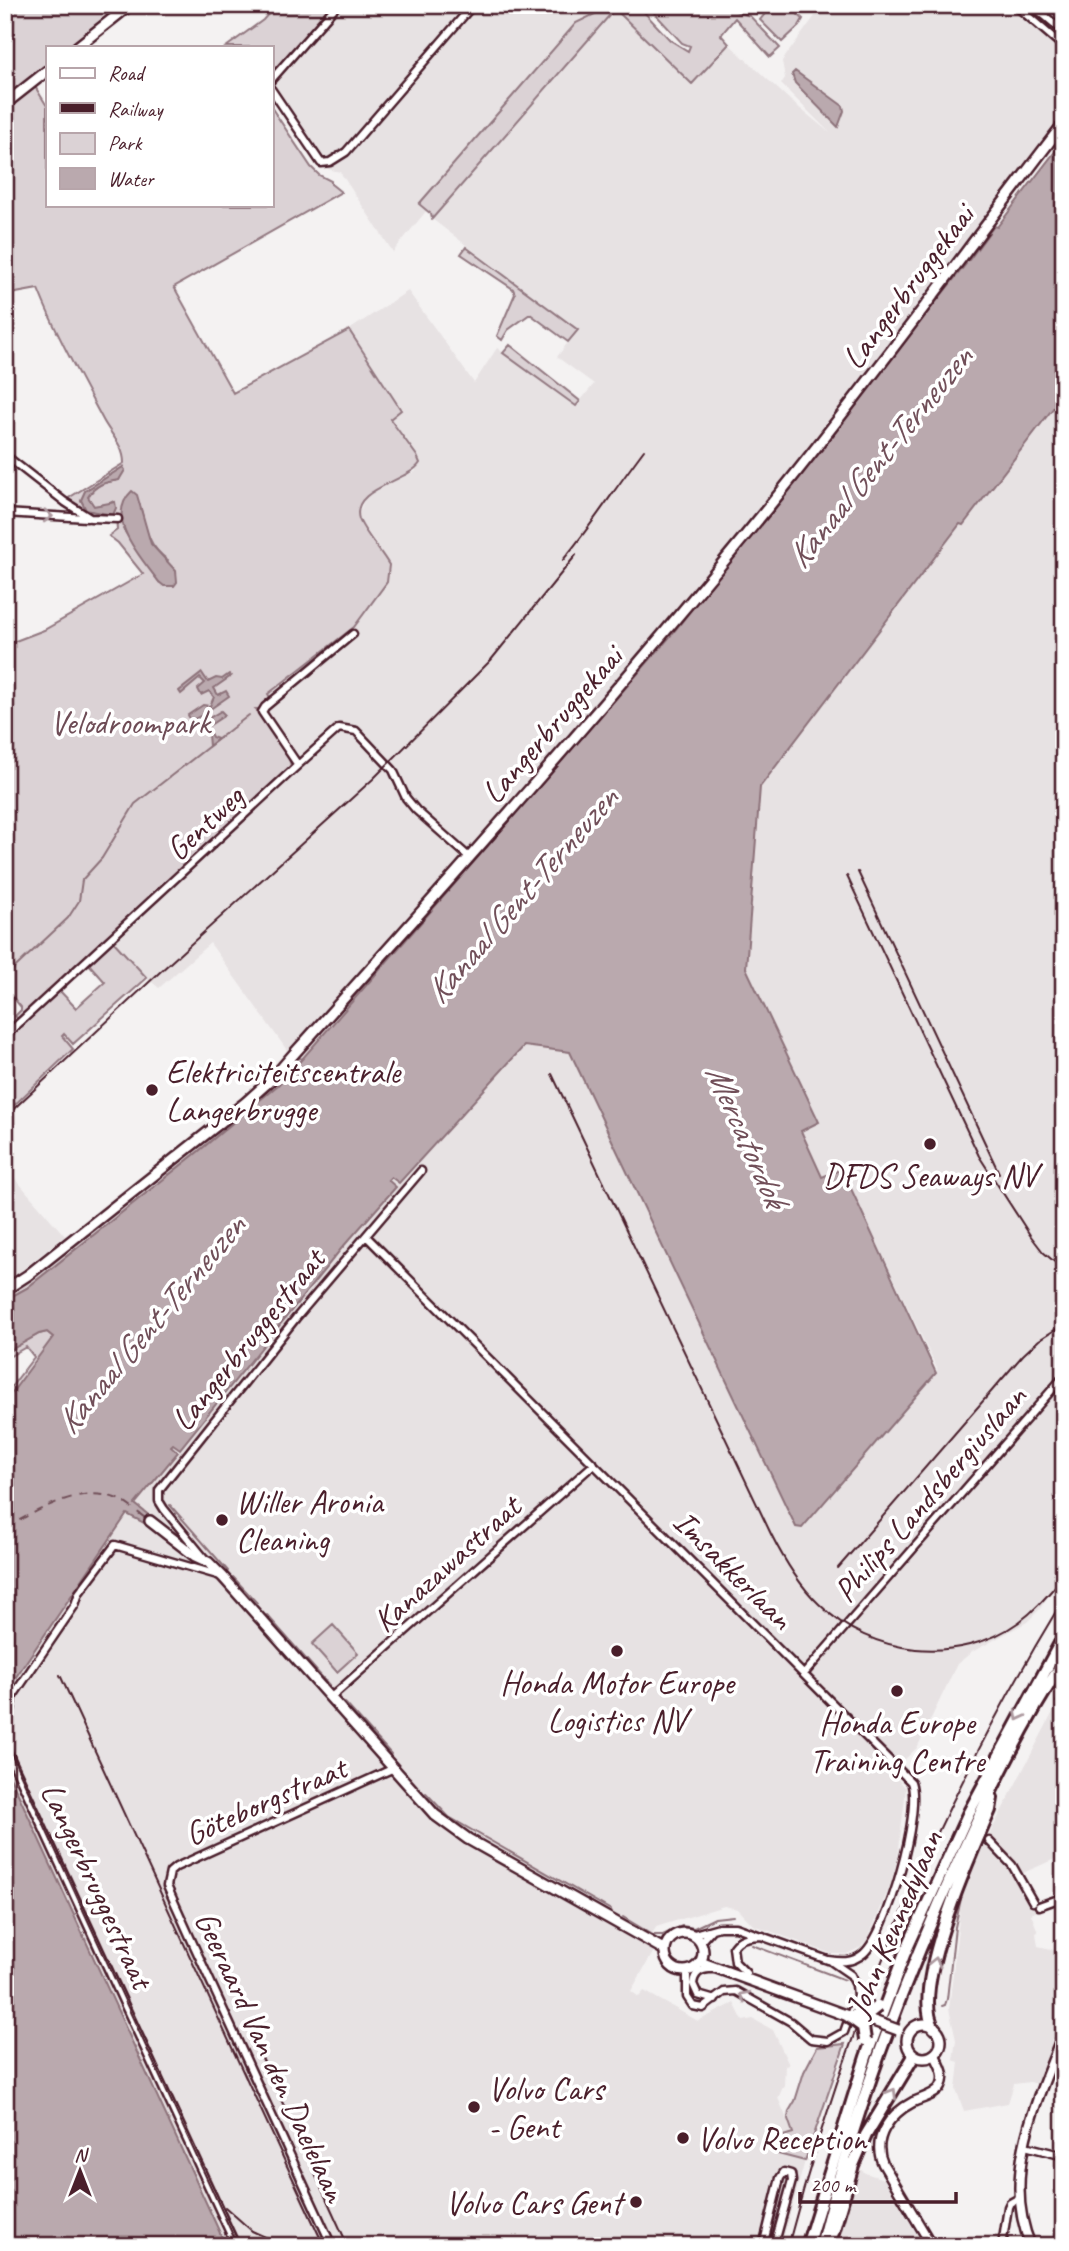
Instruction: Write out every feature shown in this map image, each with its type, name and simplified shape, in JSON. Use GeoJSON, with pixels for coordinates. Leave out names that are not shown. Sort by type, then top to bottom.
{"type":"FeatureCollection","features":[{"type":"Feature","properties":{"kind":"highway","name":"John Kennedylaan"},"geometry":{"type":"LineString","coordinates":[[807,2246],[866,2057],[904,1955],[945,1861],[994,1762],[1064,1636]]}},
{"type":"Feature","properties":{"kind":"highway","name":"John Kennedylaan"},"geometry":{"type":"LineString","coordinates":[[825,2246],[862,2103],[913,1966],[986,1800],[1047,1687],[1064,1661]]}},
{"type":"Feature","properties":{"kind":"highway","name":"John Kennedylaan"},"geometry":{"type":"LineString","coordinates":[[825,2246],[857,2134],[905,2001],[953,1884],[992,1798],[1064,1670]]}},
{"type":"Feature","properties":{"kind":"highway"},"geometry":{"type":"LineString","coordinates":[[850,2014],[869,2013],[878,2006],[904,1939],[937,1867],[994,1762]]}},
{"type":"Feature","properties":{"kind":"highway"},"geometry":{"type":"LineString","coordinates":[[934,2028],[928,2014],[937,1953],[954,1894],[992,1798]]}},
{"type":"Feature","properties":{"kind":"highway"},"geometry":{"type":"LineString","coordinates":[[983,1826],[989,1841]]}},
{"type":"Feature","properties":{"kind":"highway"},"geometry":{"type":"LineString","coordinates":[[975,1844],[981,1840],[989,1841]]}},
{"type":"Feature","properties":{"kind":"highway"},"geometry":{"type":"LineString","coordinates":[[813,2221],[818,2190],[865,2040],[863,2027],[850,2014]]}},
{"type":"Feature","properties":{"kind":"highway"},"geometry":{"type":"LineString","coordinates":[[825,2246],[866,2135],[914,2056]]}},
{"type":"Feature","properties":{"kind":"main road"},"geometry":{"type":"LineString","coordinates":[[78,46],[130,5]]}},
{"type":"Feature","properties":{"kind":"main road"},"geometry":{"type":"LineString","coordinates":[[5,104],[46,72]]}},
{"type":"Feature","properties":{"kind":"main road","name":"Langerbruggekaai"},"geometry":{"type":"LineString","coordinates":[[5,1290],[93,1224],[273,1078],[620,685],[773,502],[874,374],[1064,123]]}},
{"type":"Feature","properties":{"kind":"main road"},"geometry":{"type":"LineString","coordinates":[[150,1521],[195,1556],[208,1562]]}},
{"type":"Feature","properties":{"kind":"main road","name":"Langerbruggestraat"},"geometry":{"type":"LineString","coordinates":[[208,1562],[435,1815],[456,1832],[642,1936],[664,1950],[665,1958],[672,1968],[687,1971]]}},
{"type":"Feature","properties":{"kind":"main road","name":"Langerbruggestraat"},"geometry":{"type":"LineString","coordinates":[[642,1936],[659,1941],[669,1940],[680,1934],[691,1935]]}},
{"type":"Feature","properties":{"kind":"main road"},"geometry":{"type":"LineString","coordinates":[[691,1935],[698,1939],[702,1954],[726,1971],[850,2014]]}},
{"type":"Feature","properties":{"kind":"main road"},"geometry":{"type":"LineString","coordinates":[[664,1950],[669,1940]]}},
{"type":"Feature","properties":{"kind":"main road"},"geometry":{"type":"LineString","coordinates":[[702,1954],[908,2036]]}},
{"type":"Feature","properties":{"kind":"main road"},"geometry":{"type":"LineString","coordinates":[[687,1971],[702,1954]]}},
{"type":"Feature","properties":{"kind":"main road"},"geometry":{"type":"LineString","coordinates":[[924,2024],[934,2028],[941,2042],[935,2055],[925,2059],[914,2056],[908,2049],[908,2036],[913,2027],[924,2024]]}},
{"type":"Feature","properties":{"kind":"street"},"geometry":{"type":"LineString","coordinates":[[273,78],[337,5]]}},
{"type":"Feature","properties":{"kind":"street"},"geometry":{"type":"LineString","coordinates":[[273,92],[321,163],[330,162],[354,143],[473,5]]}},
{"type":"Feature","properties":{"kind":"street"},"geometry":{"type":"LineString","coordinates":[[1015,5],[1064,47]]}},
{"type":"Feature","properties":{"kind":"street"},"geometry":{"type":"LineString","coordinates":[[1032,5],[1064,32]]}},
{"type":"Feature","properties":{"kind":"street"},"geometry":{"type":"LineString","coordinates":[[6,458],[90,518]]}},
{"type":"Feature","properties":{"kind":"street"},"geometry":{"type":"LineString","coordinates":[[5,513],[118,519]]}},
{"type":"Feature","properties":{"kind":"street"},"geometry":{"type":"LineString","coordinates":[[298,765],[262,712],[353,635]]}},
{"type":"Feature","properties":{"kind":"street","name":"Gentweg"},"geometry":{"type":"LineString","coordinates":[[5,1036],[339,728],[355,731],[393,771],[406,798],[416,810],[469,857]]}},
{"type":"Feature","properties":{"kind":"street","name":"Langerbruggestraat"},"geometry":{"type":"LineString","coordinates":[[208,1562],[164,1509],[159,1501],[159,1490],[270,1351],[421,1171]]}},
{"type":"Feature","properties":{"kind":"street","name":"Imsakkerlaan"},"geometry":{"type":"LineString","coordinates":[[366,1236],[911,1782],[915,1796],[908,1844],[902,1867],[871,1946],[857,1958],[848,1961],[828,1959]]}},
{"type":"Feature","properties":{"kind":"street","name":"Philips Landsbergiuslaan"},"geometry":{"type":"LineString","coordinates":[[804,1674],[1064,1376]]}},
{"type":"Feature","properties":{"kind":"street","name":"Kanazawastraat"},"geometry":{"type":"LineString","coordinates":[[330,1698],[594,1464]]}},
{"type":"Feature","properties":{"kind":"street","name":"Langerbruggestraat"},"geometry":{"type":"LineString","coordinates":[[223,1577],[115,1545],[79,1593],[75,1605],[13,1696],[5,1746],[236,2246]]}},
{"type":"Feature","properties":{"kind":"street","name":"Göteborgstraat"},"geometry":{"type":"LineString","coordinates":[[167,1886],[170,1872],[176,1867],[394,1768]]}},
{"type":"Feature","properties":{"kind":"street"},"geometry":{"type":"LineString","coordinates":[[989,1841],[1012,1865],[1036,1904],[1064,1897]]}},
{"type":"Feature","properties":{"kind":"street","name":"Geeraard Van den Daelelaan"},"geometry":{"type":"LineString","coordinates":[[167,1886],[332,2246]]}},
{"type":"Feature","properties":{"kind":"street"},"geometry":{"type":"LineString","coordinates":[[687,1971],[689,2002],[693,2006],[703,2008],[724,1992],[736,1991],[791,2022],[811,2039],[828,2041],[844,2032],[856,2003],[857,1991],[850,1975],[828,1959],[730,1926],[691,1935]]}},
{"type":"Feature","properties":{"kind":"street"},"geometry":{"type":"LineString","coordinates":[[702,1954],[702,1940],[711,1930]]}},
{"type":"Feature","properties":{"kind":"street"},"geometry":{"type":"LineString","coordinates":[[746,1973],[735,1962],[733,1947],[738,1940],[745,1937],[766,1936]]}},
{"type":"Feature","properties":{"kind":"street"},"geometry":{"type":"LineString","coordinates":[[715,2000],[698,1995],[694,1979],[706,1969],[726,1971]]}},
{"type":"Feature","properties":{"kind":"street"},"geometry":{"type":"LineString","coordinates":[[1031,2246],[1021,2215],[1020,2175],[1037,2100],[1064,2032]]}},
{"type":"Feature","properties":{"kind":"street"},"geometry":{"type":"LineString","coordinates":[[932,2246],[879,2155],[879,2139],[901,2109],[934,2093],[942,2085],[943,2073],[935,2055]]}},
{"type":"Feature","properties":{"kind":"street"},"geometry":{"type":"LineString","coordinates":[[1025,2146],[1064,2156]]}},
{"type":"Feature","properties":{"kind":"street"},"geometry":{"type":"LineString","coordinates":[[763,2246],[780,2178],[784,2172],[791,2174],[792,2181],[774,2246]]}},
{"type":"Feature","properties":{"kind":"street"},"geometry":{"type":"LineString","coordinates":[[1002,2246],[1010,2203],[1019,2198]]}},
{"type":"Feature","properties":{"kind":"shaded area"},"geometry":{"type":"Polygon","coordinates":[[[332,5],[604,5],[597,13],[576,23],[449,168],[420,203],[427,210],[393,252],[340,172],[319,167],[273,99],[273,72],[332,5]]]}},
{"type":"Feature","properties":{"kind":"shaded area"},"geometry":{"type":"Polygon","coordinates":[[[823,5],[1064,5],[1064,117],[668,639],[302,1059],[289,1053],[210,943],[159,988],[113,941],[256,809],[254,805],[297,762],[261,709],[268,695],[354,627],[387,582],[380,549],[360,521],[359,513],[365,498],[377,489],[416,471],[417,456],[390,419],[401,410],[349,330],[408,291],[474,383],[497,348],[576,406],[594,384],[557,357],[577,330],[432,219],[615,9],[692,83],[729,44],[830,133],[781,84],[785,78],[782,61],[823,5]]]}},
{"type":"Feature","properties":{"kind":"shaded area"},"geometry":{"type":"Polygon","coordinates":[[[1064,394],[1064,1571],[1040,1609],[1027,1622],[972,1652],[957,1664],[917,1748],[891,1772],[906,1788],[898,1857],[890,1886],[868,1939],[861,1947],[847,1954],[832,1954],[753,1925],[738,1909],[724,1906],[656,1927],[646,1945],[654,1951],[631,1991],[639,1997],[644,1991],[698,2021],[734,2003],[743,2021],[753,2019],[773,2030],[789,2065],[785,2066],[784,2085],[778,2098],[793,2133],[778,2154],[805,2161],[781,2246],[226,2246],[5,1766],[5,1693],[127,1514],[146,1523],[151,1517],[135,1504],[177,1452],[170,1446],[173,1444],[180,1449],[341,1249],[395,1188],[388,1181],[391,1177],[399,1183],[524,1046],[570,1052],[796,1527],[802,1527],[936,1373],[937,1369],[842,1169],[823,1177],[801,1130],[819,1122],[746,968],[760,787],[1064,394]]]}},
{"type":"Feature","properties":{"kind":"shaded area"},"geometry":{"type":"Polygon","coordinates":[[[5,1167],[65,1236],[5,1283],[5,1167]]]}},
{"type":"Feature","properties":{"kind":"shaded area"},"geometry":{"type":"Polygon","coordinates":[[[1064,1691],[1064,1855],[1023,1873],[1040,1910],[1031,1914],[1038,1932],[1038,1946],[1064,1952],[1063,2018],[1037,2084],[1014,2084],[1008,2103],[964,2111],[956,2089],[959,2062],[953,2060],[956,2040],[949,2009],[961,1901],[973,1866],[1064,1691]]]}},
{"type":"Feature","properties":{"kind":"shaded area"},"geometry":{"type":"Polygon","coordinates":[[[859,2168],[865,2173],[884,2179],[924,2246],[838,2246],[859,2168]]]}},
{"type":"Feature","properties":{"kind":"green space"},"geometry":{"type":"Polygon","coordinates":[[[5,5],[100,5],[109,17],[71,46],[46,46],[46,66],[12,92],[5,79],[5,5]]]}},
{"type":"Feature","properties":{"kind":"green space"},"geometry":{"type":"Polygon","coordinates":[[[276,5],[332,5],[273,72],[273,46],[227,46],[263,20],[276,5]]]}},
{"type":"Feature","properties":{"kind":"green space"},"geometry":{"type":"Polygon","coordinates":[[[604,5],[646,5],[642,10],[670,40],[688,51],[690,46],[682,43],[647,5],[753,5],[751,12],[738,8],[736,11],[750,16],[780,48],[770,57],[735,18],[721,35],[729,44],[692,84],[615,9],[432,219],[431,214],[419,204],[576,23],[597,13],[604,5]]]}},
{"type":"Feature","properties":{"kind":"green space"},"geometry":{"type":"Polygon","coordinates":[[[772,5],[787,5],[803,19],[782,42],[760,20],[772,5]]]}},
{"type":"Feature","properties":{"kind":"green space","name":"Velodroompark"},"geometry":{"type":"Polygon","coordinates":[[[34,85],[46,104],[46,206],[273,206],[273,110],[311,167],[341,192],[174,287],[233,393],[349,330],[401,410],[390,419],[420,463],[414,470],[371,493],[359,508],[361,524],[389,565],[387,582],[354,627],[268,694],[271,699],[261,709],[256,709],[283,747],[291,769],[19,1020],[15,1016],[21,1007],[5,988],[5,645],[44,630],[143,574],[109,536],[117,530],[116,516],[90,515],[67,499],[124,463],[119,446],[77,372],[38,289],[5,295],[5,107],[34,85]],[[123,467],[86,491],[81,500],[86,510],[113,514],[112,502],[93,506],[88,497],[97,486],[119,480],[123,467]],[[140,505],[123,529],[159,582],[168,560],[156,549],[146,529],[140,505]]]}},
{"type":"Feature","properties":{"kind":"green space"},"geometry":{"type":"Polygon","coordinates":[[[466,247],[578,330],[568,342],[530,314],[508,330],[502,340],[497,336],[515,294],[513,289],[461,254],[466,247]]]}},
{"type":"Feature","properties":{"kind":"green space"},"geometry":{"type":"Polygon","coordinates":[[[510,345],[580,401],[576,406],[503,353],[510,345]]]}},
{"type":"Feature","properties":{"kind":"green space"},"geometry":{"type":"Polygon","coordinates":[[[113,941],[147,978],[73,1044],[64,1034],[62,1036],[73,1049],[5,1114],[5,1040],[59,990],[76,1008],[105,982],[88,963],[113,941]]]}},
{"type":"Feature","properties":{"kind":"green space"},"geometry":{"type":"Polygon","coordinates":[[[297,1057],[302,1059],[278,1085],[199,1151],[27,1288],[5,1300],[5,1294],[276,1081],[297,1057]]]}},
{"type":"Feature","properties":{"kind":"green space"},"geometry":{"type":"Polygon","coordinates":[[[47,1332],[53,1337],[51,1342],[5,1402],[5,1395],[34,1357],[26,1347],[5,1359],[5,1353],[47,1332]]]}},
{"type":"Feature","properties":{"kind":"green space"},"geometry":{"type":"Polygon","coordinates":[[[333,1625],[358,1653],[337,1672],[312,1644],[333,1625]]]}},
{"type":"Feature","properties":{"kind":"green space"},"geometry":{"type":"Polygon","coordinates":[[[845,2044],[805,2161],[778,2154],[783,2136],[793,2133],[788,2119],[789,2111],[817,2047],[845,2044]]]}},
{"type":"Feature","properties":{"kind":"water"},"geometry":{"type":"Polygon","coordinates":[[[795,71],[843,106],[844,111],[838,127],[795,83],[792,74],[795,71]]]}},
{"type":"Feature","properties":{"kind":"water"},"geometry":{"type":"Polygon","coordinates":[[[1064,140],[1064,394],[963,525],[960,524],[760,787],[746,968],[819,1122],[801,1131],[822,1177],[842,1169],[936,1373],[802,1528],[796,1527],[570,1052],[524,1046],[399,1183],[391,1177],[388,1180],[396,1187],[341,1249],[180,1449],[173,1444],[171,1446],[178,1452],[135,1504],[151,1517],[146,1524],[127,1514],[5,1693],[5,1402],[53,1337],[47,1332],[39,1334],[5,1353],[5,1300],[27,1288],[199,1151],[278,1085],[302,1059],[668,639],[1064,140]]]}},
{"type":"Feature","properties":{"kind":"water"},"geometry":{"type":"Polygon","coordinates":[[[123,467],[125,470],[119,480],[97,486],[88,497],[94,506],[115,502],[113,515],[86,510],[81,500],[85,491],[123,467]]]}},
{"type":"Feature","properties":{"kind":"water"},"geometry":{"type":"Polygon","coordinates":[[[132,491],[137,495],[151,544],[176,571],[177,582],[174,586],[164,586],[159,582],[128,538],[122,513],[124,502],[132,491]]]}},
{"type":"Feature","properties":{"kind":"water"},"geometry":{"type":"Polygon","coordinates":[[[202,673],[208,682],[216,678],[222,679],[229,674],[231,676],[214,688],[218,695],[226,691],[229,696],[206,712],[209,718],[221,711],[225,715],[207,727],[212,737],[218,739],[209,746],[208,734],[201,723],[205,720],[202,715],[191,721],[188,715],[203,705],[210,706],[214,697],[209,691],[201,695],[198,689],[205,683],[200,678],[181,694],[179,691],[202,673]]]}},
{"type":"Feature","properties":{"kind":"water"},"geometry":{"type":"Polygon","coordinates":[[[5,1766],[27,1813],[226,2246],[5,2246],[5,1766]]]}},
{"type":"Feature","properties":{"kind":"waterway"},"geometry":{"type":"LineString","coordinates":[[1023,5],[1064,40]]}},
{"type":"Feature","properties":{"kind":"waterway"},"geometry":{"type":"LineString","coordinates":[[5,977],[68,918],[79,901],[82,880],[102,858],[135,804],[249,715]]}},
{"type":"Feature","properties":{"kind":"waterway"},"geometry":{"type":"LineString","coordinates":[[170,1505],[228,1571]]}},
{"type":"Feature","properties":{"kind":"waterway"},"geometry":{"type":"LineString","coordinates":[[233,1577],[257,1603]]}},
{"type":"Feature","properties":{"kind":"waterway"},"geometry":{"type":"LineString","coordinates":[[267,1615],[329,1685]]}},
{"type":"Feature","properties":{"kind":"waterway"},"geometry":{"type":"LineString","coordinates":[[1056,1702],[1064,1687]]}},
{"type":"Feature","properties":{"kind":"waterway"},"geometry":{"type":"LineString","coordinates":[[345,1703],[391,1754]]}},
{"type":"Feature","properties":{"kind":"waterway"},"geometry":{"type":"LineString","coordinates":[[426,1793],[449,1817],[611,1910]]}},
{"type":"Feature","properties":{"kind":"waterway"},"geometry":{"type":"LineString","coordinates":[[942,2006],[947,1999],[955,1927],[963,1889]]}},
{"type":"Feature","properties":{"kind":"waterway"},"geometry":{"type":"LineString","coordinates":[[623,1917],[653,1935],[663,1935],[682,1926],[694,1928],[715,1918],[733,1916]]}},
{"type":"Feature","properties":{"kind":"waterway"},"geometry":{"type":"LineString","coordinates":[[752,1945],[845,1980]]}},
{"type":"Feature","properties":{"kind":"ferry route"},"geometry":{"type":"LineString","coordinates":[[5,1527],[58,1502],[87,1495],[115,1498],[148,1520]]}},
{"type":"Feature","properties":{"kind":"railway"},"geometry":{"type":"LineString","coordinates":[[563,560],[644,450]]}},
{"type":"Feature","properties":{"kind":"railway"},"geometry":{"type":"LineString","coordinates":[[5,1117],[373,779],[491,660],[576,555]]}},
{"type":"Feature","properties":{"kind":"railway"},"geometry":{"type":"LineString","coordinates":[[858,872],[999,1173]]}},
{"type":"Feature","properties":{"kind":"railway"},"geometry":{"type":"LineString","coordinates":[[847,876],[979,1156],[1030,1235],[1043,1252],[1064,1270]]}},
{"type":"Feature","properties":{"kind":"railway"},"geometry":{"type":"LineString","coordinates":[[552,1074],[771,1534],[792,1571],[819,1604],[840,1622],[864,1635],[889,1644],[916,1649],[943,1649],[969,1645],[995,1636],[1019,1622],[1064,1576]]}},
{"type":"Feature","properties":{"kind":"railway"},"geometry":{"type":"LineString","coordinates":[[838,1568],[1023,1355],[1039,1340],[1064,1324]]}},
{"type":"Feature","properties":{"kind":"railway"},"geometry":{"type":"LineString","coordinates":[[788,2246],[839,2077],[902,1912],[977,1752],[1064,1598]]}},
{"type":"Feature","properties":{"kind":"railway"},"geometry":{"type":"LineString","coordinates":[[60,1675],[246,2078]]}},
{"type":"Feature","properties":{"kind":"railway"},"geometry":{"type":"LineString","coordinates":[[7,1745],[238,2246]]}},
{"type":"Feature","properties":{"kind":"railway"},"geometry":{"type":"LineString","coordinates":[[246,2023],[348,2246]]}},
{"type":"Feature","properties":{"kind":"railway"},"geometry":{"type":"LineString","coordinates":[[243,2071],[324,2246]]}},
{"type":"Feature","properties":{"kind":"railway"},"geometry":{"type":"LineString","coordinates":[[225,2207],[252,2231],[285,2246]]}},
{"type":"Feature","properties":{"kind":"place","name":"Elektriciteitscentrale Langerbrugge"},"geometry":{"type":"Point","coordinates":[152,1090]}},
{"type":"Feature","properties":{"kind":"place","name":"DFDS Seaways NV"},"geometry":{"type":"Point","coordinates":[930,1144]}},
{"type":"Feature","properties":{"kind":"place","name":"Willer Aronia Cleaning"},"geometry":{"type":"Point","coordinates":[222,1520]}},
{"type":"Feature","properties":{"kind":"place","name":"Honda Motor Europe Logistics NV"},"geometry":{"type":"Point","coordinates":[617,1651]}},
{"type":"Feature","properties":{"kind":"place","name":"Honda Europe Training Centre"},"geometry":{"type":"Point","coordinates":[897,1691]}},
{"type":"Feature","properties":{"kind":"place","name":"Volvo Cars - Gent"},"geometry":{"type":"Point","coordinates":[474,2107]}},
{"type":"Feature","properties":{"kind":"place","name":"Volvo Reception"},"geometry":{"type":"Point","coordinates":[683,2138]}},
{"type":"Feature","properties":{"kind":"place","name":"Volvo Cars Gent"},"geometry":{"type":"Point","coordinates":[636,2202]}},
{"type":"Feature","properties":{"kind":"water label","name":"Kanaal Gent-Terneuzen"},"geometry":{"type":"Point","coordinates":[879,457]}},
{"type":"Feature","properties":{"kind":"water label","name":"Kanaal Gent-Terneuzen"},"geometry":{"type":"Point","coordinates":[521,895]}},
{"type":"Feature","properties":{"kind":"water label","name":"Mercatordok"},"geometry":{"type":"Point","coordinates":[747,1135]}},
{"type":"Feature","properties":{"kind":"water label","name":"Kanaal Gent-Terneuzen"},"geometry":{"type":"Point","coordinates":[150,1324]}}]}
